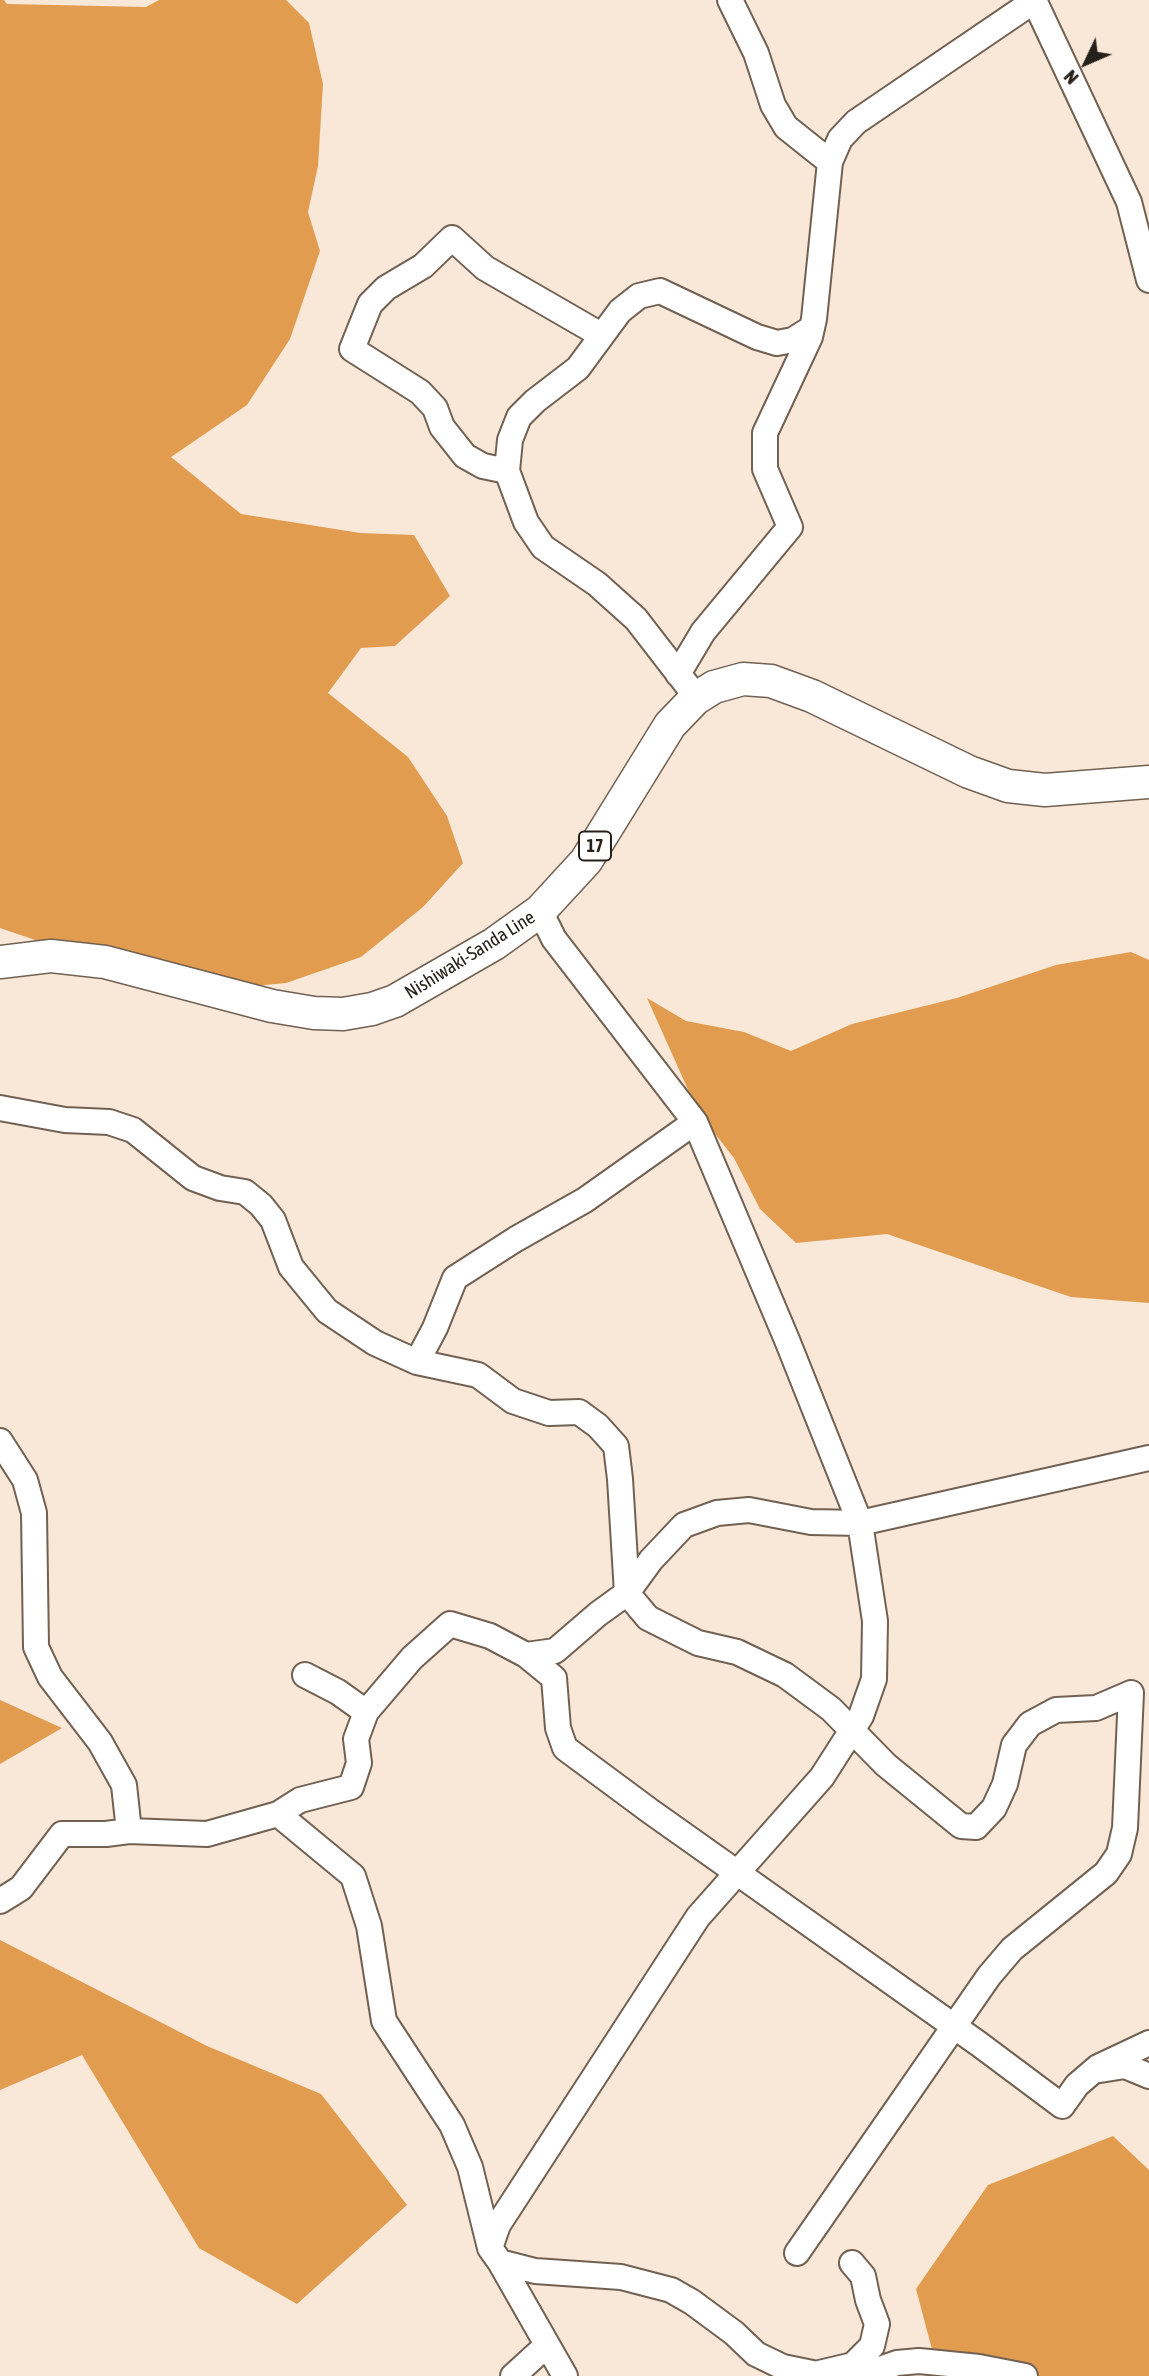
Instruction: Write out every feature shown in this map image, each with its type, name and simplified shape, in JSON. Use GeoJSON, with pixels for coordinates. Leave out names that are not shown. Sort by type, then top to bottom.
{"type":"FeatureCollection","features":[{"type":"Feature","properties":{"kind":"main road","name":"Nishiwaki-Sanda Line"},"geometry":{"type":"LineString","coordinates":[[0,962],[51,956],[105,962],[272,1006],[314,1013],[344,1014],[372,1009],[412,992],[494,944],[540,911],[586,860],[670,725],[686,687],[714,687],[743,679],[771,681],[812,696],[969,772],[1008,786],[1045,790],[1149,782]]}},
{"type":"Feature","properties":{"kind":"street"},"geometry":{"type":"LineString","coordinates":[[730,0],[756,52],[773,105],[786,127],[830,162]]}},
{"type":"Feature","properties":{"kind":"street"},"geometry":{"type":"LineString","coordinates":[[686,687],[703,632],[790,527],[765,469],[765,433],[812,328],[830,162],[840,139],[856,122],[1034,1],[1129,202],[1149,280]]}},
{"type":"Feature","properties":{"kind":"street"},"geometry":{"type":"LineString","coordinates":[[507,471],[483,466],[464,456],[442,427],[435,408],[420,392],[352,349],[370,304],[386,288],[423,266],[452,238],[485,268],[601,335]]}},
{"type":"Feature","properties":{"kind":"street"},"geometry":{"type":"LineString","coordinates":[[686,687],[636,619],[597,584],[543,547],[526,522],[507,471],[510,440],[519,417],[578,368],[620,311],[639,296],[660,291],[757,337],[777,343],[793,340],[812,328]]}},
{"type":"Feature","properties":{"kind":"street"},"geometry":{"type":"LineString","coordinates":[[540,911],[554,939],[695,1122],[788,1340],[860,1523],[875,1621],[874,1679],[861,1716],[822,1777],[698,1917],[498,2225],[490,2244],[565,2376]]}},
{"type":"Feature","properties":{"kind":"street"},"geometry":{"type":"LineString","coordinates":[[0,1108],[65,1120],[109,1122],[133,1130],[193,1178],[220,1188],[245,1192],[261,1205],[273,1220],[291,1268],[327,1311],[375,1343],[417,1362],[478,1375],[513,1401],[549,1413],[579,1412],[598,1426],[616,1446],[627,1593],[648,1618],[698,1643],[737,1652],[785,1675],[831,1709],[886,1765],[961,1826],[976,1826],[994,1808],[1004,1784],[1014,1745],[1030,1724],[1056,1710],[1096,1708],[1131,1693]]}},
{"type":"Feature","properties":{"kind":"street"},"geometry":{"type":"LineString","coordinates":[[417,1362],[435,1328],[455,1278],[585,1200],[695,1122]]}},
{"type":"Feature","properties":{"kind":"street"},"geometry":{"type":"LineString","coordinates":[[0,1441],[25,1480],[34,1513],[36,1647],[50,1677],[100,1742],[124,1785],[129,1831]]}},
{"type":"Feature","properties":{"kind":"street"},"geometry":{"type":"LineString","coordinates":[[526,1655],[555,1651],[627,1593],[651,1560],[684,1525],[718,1513],[748,1510],[811,1522],[860,1523],[1149,1458]]}},
{"type":"Feature","properties":{"kind":"street"},"geometry":{"type":"LineString","coordinates":[[0,1901],[21,1888],[62,1834],[129,1831],[207,1833],[278,1814],[300,1800],[351,1787],[359,1763],[356,1739],[366,1712],[412,1658],[450,1624],[490,1636],[526,1655],[554,1678],[558,1728],[565,1748],[1062,2106],[1084,2079],[1098,2067],[1149,2043]]}},
{"type":"Feature","properties":{"kind":"street"},"geometry":{"type":"LineString","coordinates":[[305,1675],[338,1692],[366,1712]]}},
{"type":"Feature","properties":{"kind":"street"},"geometry":{"type":"LineString","coordinates":[[1131,1693],[1149,1713]]}},
{"type":"Feature","properties":{"kind":"street"},"geometry":{"type":"LineString","coordinates":[[797,2253],[989,1976],[1012,1949],[1107,1873],[1119,1854],[1125,1828],[1131,1693]]}},
{"type":"Feature","properties":{"kind":"street"},"geometry":{"type":"LineString","coordinates":[[278,1814],[353,1876],[369,1926],[384,2021],[452,2125],[470,2167],[495,2255]]}},
{"type":"Feature","properties":{"kind":"street"},"geometry":{"type":"LineString","coordinates":[[1084,2079],[1101,2069],[1125,2066],[1149,2076]]}},
{"type":"Feature","properties":{"kind":"street"},"geometry":{"type":"LineString","coordinates":[[495,2255],[535,2271],[632,2279],[671,2290],[734,2333],[756,2354],[783,2367],[820,2375],[853,2365],[872,2346],[877,2324],[863,2276],[852,2263]]}},
{"type":"Feature","properties":{"kind":"street"},"geometry":{"type":"LineString","coordinates":[[513,2376],[547,2345]]}},
{"type":"Feature","properties":{"kind":"street"},"geometry":{"type":"LineString","coordinates":[[860,2376],[897,2363],[919,2361],[979,2367],[1025,2376]]}},
{"type":"Feature","properties":{"kind":"shaded area"},"geometry":{"type":"Polygon","coordinates":[[[0,0],[7,4],[146,7],[159,0],[286,0],[309,23],[323,84],[318,166],[308,212],[320,251],[290,339],[247,405],[171,457],[241,514],[360,533],[414,535],[450,596],[395,646],[361,648],[328,693],[408,757],[447,816],[463,863],[423,907],[361,957],[286,983],[223,989],[47,944],[0,928],[0,0]]]}},
{"type":"Feature","properties":{"kind":"shaded area"},"geometry":{"type":"Polygon","coordinates":[[[1131,952],[1149,960],[1149,1303],[1071,1297],[887,1234],[796,1243],[760,1209],[734,1158],[698,1112],[647,998],[686,1021],[744,1032],[791,1051],[852,1024],[957,998],[1056,965],[1131,952]]]}},
{"type":"Feature","properties":{"kind":"shaded area"},"geometry":{"type":"Polygon","coordinates":[[[0,1700],[62,1728],[0,1764],[0,1700]]]}},
{"type":"Feature","properties":{"kind":"shaded area"},"geometry":{"type":"Polygon","coordinates":[[[0,1940],[207,2046],[321,2094],[407,2205],[297,2304],[199,2248],[82,2055],[0,2090],[0,1940]]]}},
{"type":"Feature","properties":{"kind":"shaded area"},"geometry":{"type":"Polygon","coordinates":[[[1113,2136],[1149,2170],[1149,2376],[939,2376],[916,2289],[988,2185],[1113,2136]]]}}]}
